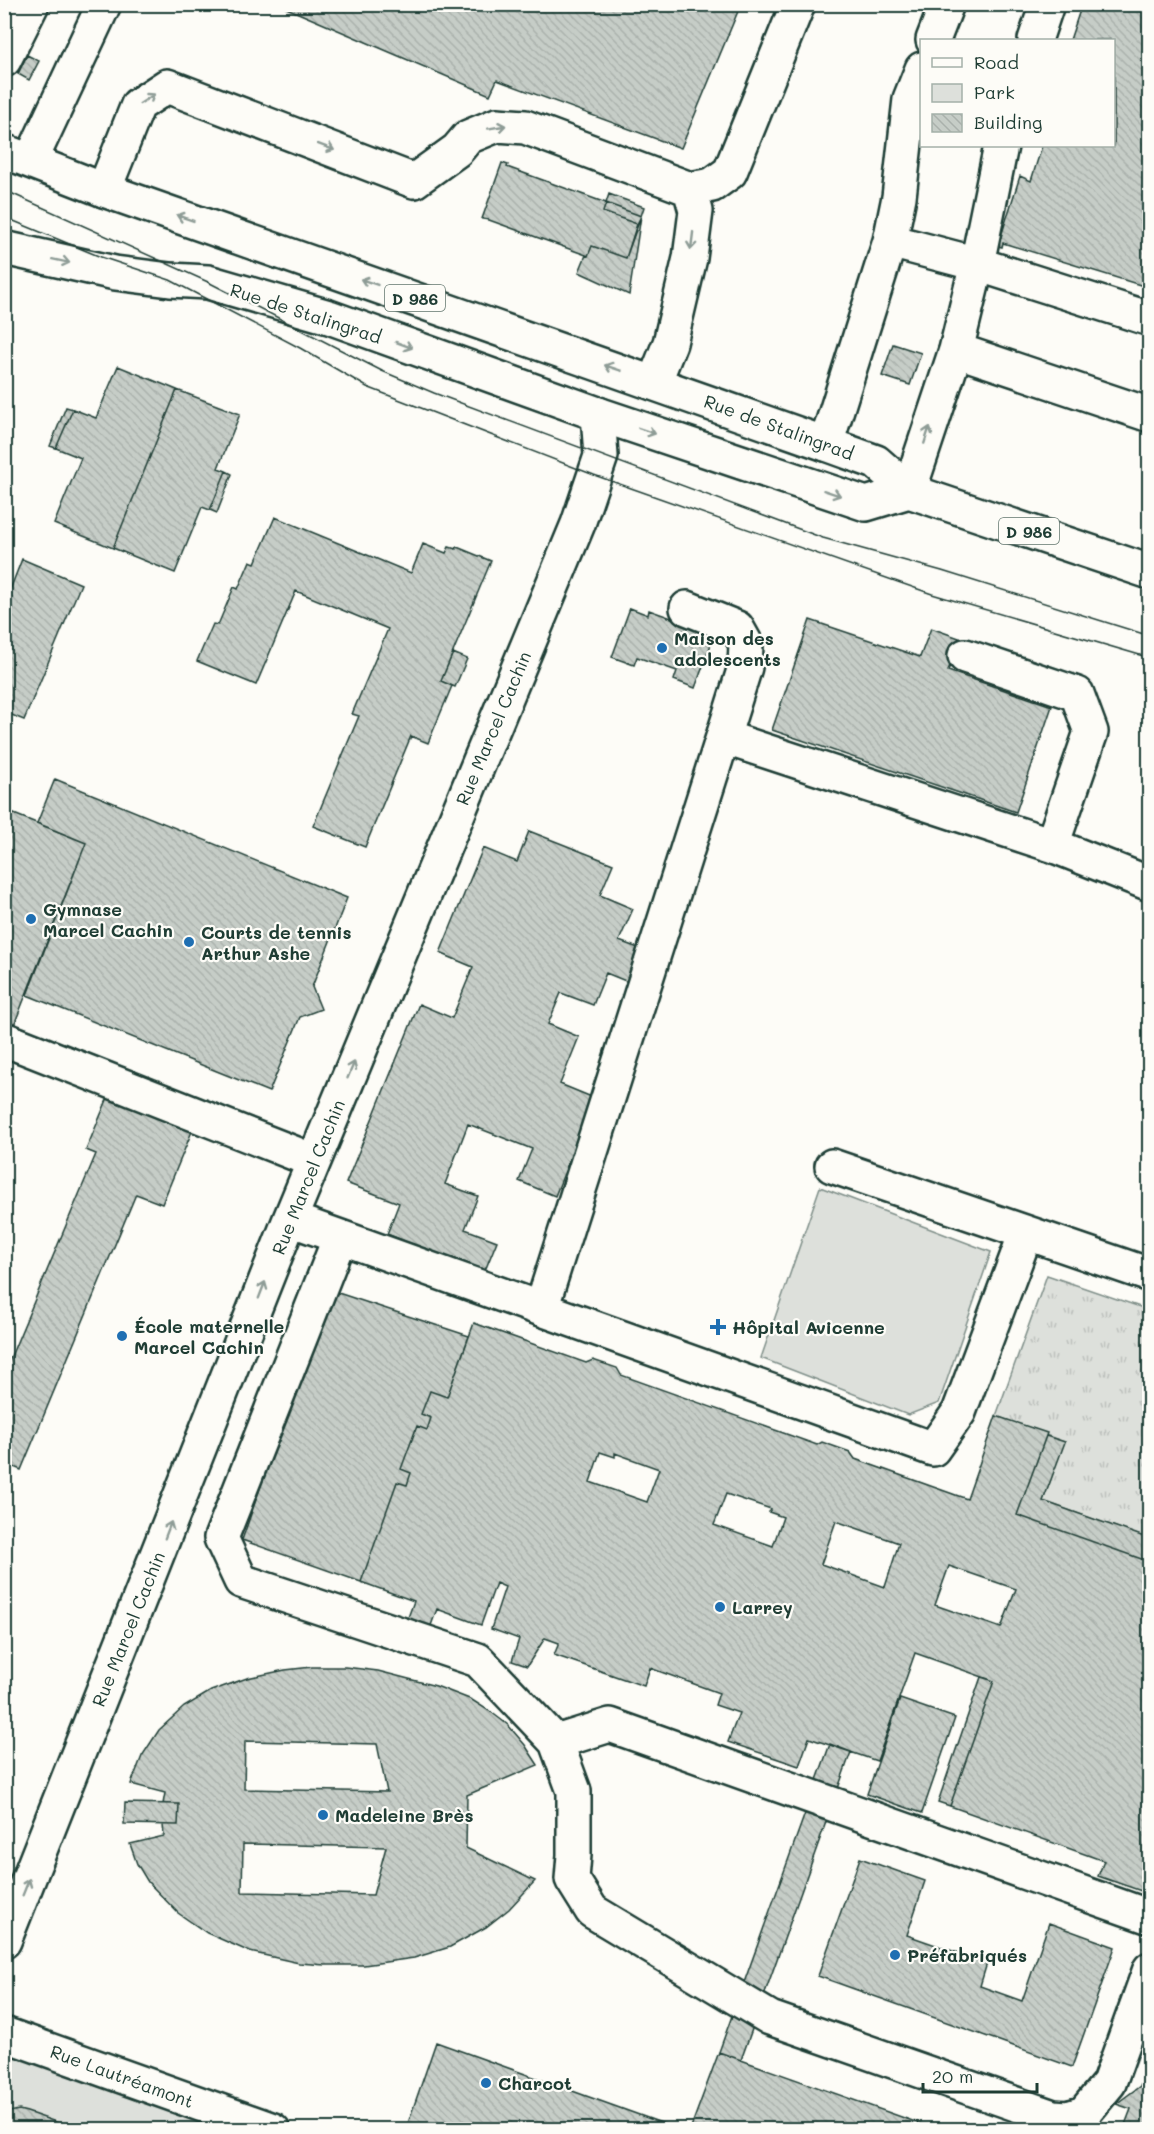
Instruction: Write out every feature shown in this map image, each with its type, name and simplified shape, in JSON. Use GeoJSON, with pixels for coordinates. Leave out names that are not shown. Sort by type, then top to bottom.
{"type":"FeatureCollection","features":[{"type":"Feature","properties":{"kind":"main road"},"geometry":{"type":"LineString","coordinates":[[4,60],[32,4]]}},
{"type":"Feature","properties":{"kind":"main road"},"geometry":{"type":"LineString","coordinates":[[18,155],[104,4]]}},
{"type":"Feature","properties":{"kind":"main road"},"geometry":{"type":"LineString","coordinates":[[104,190],[138,105],[167,86],[414,181],[457,150],[468,137],[497,125],[525,127],[690,189],[712,185],[730,172],[798,4]]}},
{"type":"Feature","properties":{"kind":"main road"},"geometry":{"type":"LineString","coordinates":[[933,39],[947,4]]}},
{"type":"Feature","properties":{"kind":"main road"},"geometry":{"type":"LineString","coordinates":[[1035,39],[1047,4]]}},
{"type":"Feature","properties":{"kind":"main road"},"geometry":{"type":"LineString","coordinates":[[826,444],[890,241],[899,197],[910,99],[920,72]]}},
{"type":"Feature","properties":{"kind":"main road"},"geometry":{"type":"LineString","coordinates":[[909,491],[956,350],[977,264],[1001,147]]}},
{"type":"Feature","properties":{"kind":"main road","name":"Rue de Stalingrad"},"geometry":{"type":"LineString","coordinates":[[18,155],[104,190],[876,462],[909,491],[1149,572]]}},
{"type":"Feature","properties":{"kind":"main road"},"geometry":{"type":"LineString","coordinates":[[654,383],[670,343],[690,258],[696,211],[690,189]]}},
{"type":"Feature","properties":{"kind":"main road"},"geometry":{"type":"LineString","coordinates":[[890,241],[977,264],[1149,319]]}},
{"type":"Feature","properties":{"kind":"main road","name":"Rue de Stalingrad"},"geometry":{"type":"LineString","coordinates":[[4,248],[115,273],[208,282],[329,317],[598,414],[866,504],[909,491]]}},
{"type":"Feature","properties":{"kind":"main road"},"geometry":{"type":"LineString","coordinates":[[956,350],[1149,415]]}},
{"type":"Feature","properties":{"kind":"main road"},"geometry":{"type":"LineString","coordinates":[[574,354],[598,414]]}},
{"type":"Feature","properties":{"kind":"main road","name":"Rue Marcel Cachin"},"geometry":{"type":"LineString","coordinates":[[4,1941],[290,1219],[578,524],[601,456],[598,414]]}},
{"type":"Feature","properties":{"kind":"main road"},"geometry":{"type":"LineString","coordinates":[[541,1309],[745,668],[746,644],[737,628],[687,608]]}},
{"type":"Feature","properties":{"kind":"main road"},"geometry":{"type":"LineString","coordinates":[[965,656],[1077,694],[1090,732],[1052,845]]}},
{"type":"Feature","properties":{"kind":"main road"},"geometry":{"type":"LineString","coordinates":[[723,737],[1052,845],[1149,884]]}},
{"type":"Feature","properties":{"kind":"main road"},"geometry":{"type":"LineString","coordinates":[[4,1039],[314,1161]]}},
{"type":"Feature","properties":{"kind":"main road"},"geometry":{"type":"LineString","coordinates":[[832,1166],[1149,1275]]}},
{"type":"Feature","properties":{"kind":"main road"},"geometry":{"type":"LineString","coordinates":[[290,1219],[933,1449],[959,1412],[1026,1233]]}},
{"type":"Feature","properties":{"kind":"main road"},"geometry":{"type":"LineString","coordinates":[[340,1237],[221,1538],[241,1581],[478,1660],[556,1742],[574,1791],[572,1879],[592,1911],[770,2018],[1053,2117],[1068,2118],[1084,2113],[1108,2083],[1149,1970]]}},
{"type":"Feature","properties":{"kind":"main road"},"geometry":{"type":"LineString","coordinates":[[556,1742],[610,1725],[1149,1917]]}},
{"type":"Feature","properties":{"kind":"main road","name":"Rue Lautréamont"},"geometry":{"type":"LineString","coordinates":[[4,2034],[272,2129]]}},
{"type":"Feature","properties":{"kind":"green space"},"geometry":{"type":"Polygon","coordinates":[[[820,1187],[991,1252],[939,1403],[908,1415],[761,1358],[820,1187]]]}},
{"type":"Feature","properties":{"kind":"green space"},"geometry":{"type":"Polygon","coordinates":[[[1047,1275],[1149,1310],[1149,1539],[1043,1501],[1064,1442],[996,1416],[1047,1275]]]}},
{"type":"Feature","properties":{"kind":"green space"},"geometry":{"type":"Polygon","coordinates":[[[5,2052],[221,2129],[5,2129],[5,2052]]]}},
{"type":"Feature","properties":{"kind":"building"},"geometry":{"type":"Polygon","coordinates":[[[277,4],[741,4],[681,148],[497,80],[490,95],[277,4]]]}},
{"type":"Feature","properties":{"kind":"building"},"geometry":{"type":"Polygon","coordinates":[[[1082,4],[1150,4],[1150,288],[1003,243],[1002,247],[998,246],[1020,176],[1031,181],[1042,147],[1115,147],[1115,39],[1070,39],[1082,4]]]}},
{"type":"Feature","properties":{"kind":"building"},"geometry":{"type":"Polygon","coordinates":[[[27,55],[39,61],[29,80],[18,74],[27,55]]]}},
{"type":"Feature","properties":{"kind":"building"},"geometry":{"type":"Polygon","coordinates":[[[502,163],[508,165],[507,167],[606,203],[603,212],[637,224],[626,258],[592,246],[588,256],[482,219],[502,163]]]}},
{"type":"Feature","properties":{"kind":"building"},"geometry":{"type":"Polygon","coordinates":[[[609,194],[644,207],[641,216],[606,203],[609,194]]]}},
{"type":"Feature","properties":{"kind":"building"},"geometry":{"type":"Polygon","coordinates":[[[606,203],[641,216],[637,224],[603,212],[606,203]]]}},
{"type":"Feature","properties":{"kind":"building"},"geometry":{"type":"Polygon","coordinates":[[[641,216],[629,295],[579,272],[592,246],[626,258],[641,216]]]}},
{"type":"Feature","properties":{"kind":"building"},"geometry":{"type":"Polygon","coordinates":[[[893,344],[921,353],[910,385],[882,376],[893,344]]]}},
{"type":"Feature","properties":{"kind":"building"},"geometry":{"type":"Polygon","coordinates":[[[118,366],[177,390],[113,548],[54,524],[81,458],[56,448],[73,409],[96,418],[118,366]]]}},
{"type":"Feature","properties":{"kind":"building"},"geometry":{"type":"Polygon","coordinates":[[[177,390],[240,414],[218,468],[226,471],[210,510],[202,507],[175,573],[113,548],[177,390]]]}},
{"type":"Feature","properties":{"kind":"building"},"geometry":{"type":"Polygon","coordinates":[[[66,407],[73,409],[56,448],[50,446],[66,407]]]}},
{"type":"Feature","properties":{"kind":"building"},"geometry":{"type":"Polygon","coordinates":[[[226,471],[232,474],[217,513],[210,510],[226,471]]]}},
{"type":"Feature","properties":{"kind":"building"},"geometry":{"type":"Polygon","coordinates":[[[275,517],[411,573],[423,544],[446,553],[449,547],[456,549],[457,547],[491,561],[441,681],[452,686],[428,743],[411,736],[365,847],[313,826],[359,716],[352,714],[388,629],[296,591],[256,685],[197,661],[213,624],[218,625],[234,587],[238,589],[250,561],[255,563],[275,517]]]}},
{"type":"Feature","properties":{"kind":"building"},"geometry":{"type":"Polygon","coordinates":[[[22,559],[81,584],[24,720],[4,712],[4,605],[22,559]]]}},
{"type":"Feature","properties":{"kind":"building","name":"Maison des adolescents"},"geometry":{"type":"Polygon","coordinates":[[[630,608],[648,615],[649,610],[691,625],[708,624],[703,635],[713,639],[695,688],[674,680],[677,671],[637,657],[634,665],[612,657],[630,608]]]}},
{"type":"Feature","properties":{"kind":"building"},"geometry":{"type":"Polygon","coordinates":[[[810,620],[920,657],[931,628],[959,638],[948,671],[1052,706],[1016,812],[772,730],[810,620]]]}},
{"type":"Feature","properties":{"kind":"building"},"geometry":{"type":"Polygon","coordinates":[[[453,653],[467,659],[455,687],[441,681],[453,653]]]}},
{"type":"Feature","properties":{"kind":"building","name":"Courts de tennis Arthur Ashe"},"geometry":{"type":"Polygon","coordinates":[[[55,779],[347,898],[312,987],[321,1009],[300,1017],[269,1092],[27,995],[86,843],[37,823],[55,779]]]}},
{"type":"Feature","properties":{"kind":"building","name":"Gymnase Marcel Cachin"},"geometry":{"type":"Polygon","coordinates":[[[4,810],[86,843],[14,1025],[20,1028],[4,1026],[4,810]]]}},
{"type":"Feature","properties":{"kind":"building"},"geometry":{"type":"Polygon","coordinates":[[[529,831],[613,864],[600,895],[633,909],[619,941],[652,953],[638,986],[606,973],[593,1005],[561,993],[548,1024],[579,1037],[560,1084],[594,1098],[555,1196],[519,1181],[532,1149],[468,1124],[445,1184],[478,1196],[465,1229],[497,1241],[484,1273],[387,1234],[399,1203],[346,1183],[419,1004],[452,1018],[473,967],[440,953],[483,848],[517,862],[529,831]]]}},
{"type":"Feature","properties":{"kind":"building"},"geometry":{"type":"Polygon","coordinates":[[[109,1095],[193,1129],[162,1204],[136,1194],[21,1470],[4,1463],[4,1373],[96,1154],[86,1150],[109,1095]]]}},
{"type":"Feature","properties":{"kind":"building"},"geometry":{"type":"Polygon","coordinates":[[[329,1290],[469,1336],[447,1397],[430,1391],[421,1414],[431,1418],[427,1430],[417,1426],[401,1469],[411,1473],[407,1485],[397,1482],[361,1582],[242,1540],[329,1290]]]}},
{"type":"Feature","properties":{"kind":"building","name":"Larrey"},"geometry":{"type":"Polygon","coordinates":[[[474,1323],[586,1363],[593,1360],[617,1368],[621,1375],[817,1445],[822,1442],[850,1452],[855,1459],[967,1499],[996,1416],[1047,1433],[1017,1515],[1150,1562],[1150,1894],[1098,1876],[1104,1861],[950,1806],[994,1681],[915,1653],[877,1761],[809,1738],[799,1766],[728,1742],[739,1713],[715,1705],[719,1693],[650,1668],[644,1686],[554,1655],[559,1643],[545,1638],[527,1666],[512,1661],[519,1639],[491,1629],[505,1587],[496,1583],[481,1625],[437,1609],[429,1631],[406,1623],[414,1601],[361,1582],[397,1482],[407,1485],[411,1473],[401,1469],[417,1426],[427,1430],[431,1418],[421,1414],[430,1391],[447,1397],[474,1323]],[[600,1452],[590,1482],[647,1502],[659,1469],[615,1453],[615,1457],[600,1452]],[[726,1494],[714,1525],[773,1546],[783,1517],[769,1512],[771,1509],[726,1494]],[[836,1521],[821,1564],[885,1587],[899,1543],[836,1521]],[[949,1566],[935,1605],[1001,1628],[1016,1589],[949,1566]]]}},
{"type":"Feature","properties":{"kind":"building"},"geometry":{"type":"Polygon","coordinates":[[[1046,1436],[1065,1442],[1043,1501],[1150,1539],[1150,1562],[1017,1515],[1046,1436]]]}},
{"type":"Feature","properties":{"kind":"building","name":"Madeleine Brès"},"geometry":{"type":"Polygon","coordinates":[[[345,1667],[378,1671],[436,1686],[472,1700],[508,1725],[538,1765],[467,1795],[466,1848],[535,1881],[509,1909],[486,1927],[450,1947],[414,1958],[364,1965],[325,1965],[299,1963],[250,1952],[207,1933],[178,1913],[148,1882],[137,1864],[130,1844],[164,1836],[163,1825],[178,1825],[179,1804],[163,1804],[165,1793],[131,1784],[142,1756],[159,1730],[184,1707],[211,1691],[247,1678],[285,1670],[345,1667]],[[245,1741],[244,1789],[387,1792],[377,1744],[245,1741]],[[243,1844],[242,1892],[373,1895],[386,1847],[243,1844]]]}},
{"type":"Feature","properties":{"kind":"building"},"geometry":{"type":"Polygon","coordinates":[[[981,1677],[994,1681],[950,1806],[938,1802],[981,1677]]]}},
{"type":"Feature","properties":{"kind":"building"},"geometry":{"type":"Polygon","coordinates":[[[900,1699],[955,1718],[922,1813],[867,1794],[900,1699]]]}},
{"type":"Feature","properties":{"kind":"building"},"geometry":{"type":"Polygon","coordinates":[[[830,1744],[851,1752],[741,2060],[719,2052],[830,1744]]]}},
{"type":"Feature","properties":{"kind":"building"},"geometry":{"type":"Polygon","coordinates":[[[125,1803],[179,1804],[178,1825],[124,1824],[125,1803]]]}},
{"type":"Feature","properties":{"kind":"building","name":"Préfabriqués"},"geometry":{"type":"Polygon","coordinates":[[[860,1858],[925,1881],[907,1935],[987,1963],[980,1986],[1022,2001],[1049,1923],[1115,1947],[1072,2067],[818,1976],[860,1858]]]}},
{"type":"Feature","properties":{"kind":"building","name":"Charcot"},"geometry":{"type":"Polygon","coordinates":[[[436,2042],[681,2130],[426,2130],[408,2123],[436,2042]]]}},
{"type":"Feature","properties":{"kind":"building"},"geometry":{"type":"Polygon","coordinates":[[[719,2052],[741,2060],[938,2130],[690,2130],[719,2052]]]}},
{"type":"Feature","properties":{"kind":"building"},"geometry":{"type":"Polygon","coordinates":[[[1150,2059],[1150,2130],[1123,2130],[1131,2109],[1116,2104],[1140,2086],[1150,2059]]]}},
{"type":"Feature","properties":{"kind":"building"},"geometry":{"type":"Polygon","coordinates":[[[19,2110],[79,2130],[4,2130],[4,2113],[19,2110]]]}},
{"type":"Feature","properties":{"kind":"tram line"},"geometry":{"type":"LineString","coordinates":[[4,190],[208,282],[382,371],[434,393],[823,538],[942,571],[1150,636]]}},
{"type":"Feature","properties":{"kind":"tram line"},"geometry":{"type":"LineString","coordinates":[[4,217],[101,257],[170,280],[300,348],[367,387],[594,475],[932,594],[1150,658]]}},
{"type":"Feature","properties":{"kind":"place","name":"Maison des adolescents"},"geometry":{"type":"Point","coordinates":[662,648]}},
{"type":"Feature","properties":{"kind":"place","name":"Gymnase Marcel Cachin"},"geometry":{"type":"Point","coordinates":[31,919]}},
{"type":"Feature","properties":{"kind":"place","name":"Courts de tennis Arthur Ashe"},"geometry":{"type":"Point","coordinates":[189,942]}},
{"type":"Feature","properties":{"kind":"place","name":"Hôpital Avicenne"},"geometry":{"type":"Point","coordinates":[718,1327]}},
{"type":"Feature","properties":{"kind":"place","name":"École maternelle Marcel Cachin"},"geometry":{"type":"Point","coordinates":[122,1336]}},
{"type":"Feature","properties":{"kind":"place","name":"Larrey"},"geometry":{"type":"Point","coordinates":[720,1607]}},
{"type":"Feature","properties":{"kind":"place","name":"Madeleine Brès"},"geometry":{"type":"Point","coordinates":[323,1815]}},
{"type":"Feature","properties":{"kind":"place","name":"Préfabriqués"},"geometry":{"type":"Point","coordinates":[895,1955]}},
{"type":"Feature","properties":{"kind":"place","name":"Charcot"},"geometry":{"type":"Point","coordinates":[486,2083]}}]}
